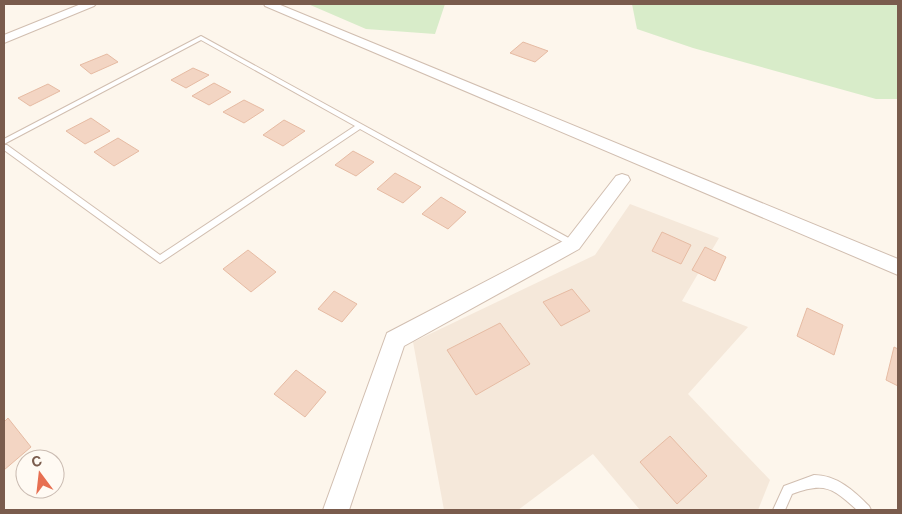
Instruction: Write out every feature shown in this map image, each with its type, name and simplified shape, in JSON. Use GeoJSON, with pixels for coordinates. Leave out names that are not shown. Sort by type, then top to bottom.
{"type":"FeatureCollection","features":[{"type":"Feature","properties":{"kind":"street"},"geometry":{"type":"LineString","coordinates":[[4,38],[90,4]]}},
{"type":"Feature","properties":{"kind":"street"},"geometry":{"type":"LineString","coordinates":[[269,4],[898,267]]}},
{"type":"Feature","properties":{"kind":"street"},"geometry":{"type":"LineString","coordinates":[[336,510],[394,340],[572,244],[622,180]]}},
{"type":"Feature","properties":{"kind":"lane"},"geometry":{"type":"LineString","coordinates":[[4,142],[201,38],[572,244]]}},
{"type":"Feature","properties":{"kind":"lane"},"geometry":{"type":"LineString","coordinates":[[4,147],[160,260],[360,126]]}},
{"type":"Feature","properties":{"kind":"lane"},"geometry":{"type":"LineString","coordinates":[[778,510],[788,490],[816,481],[834,485],[855,500],[865,510]]}},
{"type":"Feature","properties":{"kind":"shaded area"},"geometry":{"type":"Polygon","coordinates":[[[630,204],[719,238],[682,301],[748,327],[688,394],[770,480],[758,510],[640,510],[593,454],[518,510],[444,510],[413,342],[595,255],[630,204]]]}},
{"type":"Feature","properties":{"kind":"green space"},"geometry":{"type":"Polygon","coordinates":[[[308,4],[445,4],[435,34],[366,29],[308,4]]]}},
{"type":"Feature","properties":{"kind":"green space"},"geometry":{"type":"Polygon","coordinates":[[[632,4],[898,4],[898,99],[876,99],[693,48],[637,29],[632,4]]]}},
{"type":"Feature","properties":{"kind":"building"},"geometry":{"type":"Polygon","coordinates":[[[523,42],[548,51],[535,62],[510,53],[523,42]]]}},
{"type":"Feature","properties":{"kind":"building"},"geometry":{"type":"Polygon","coordinates":[[[107,54],[118,62],[91,74],[80,65],[107,54]]]}},
{"type":"Feature","properties":{"kind":"building"},"geometry":{"type":"Polygon","coordinates":[[[193,68],[209,75],[186,88],[171,80],[193,68]]]}},
{"type":"Feature","properties":{"kind":"building"},"geometry":{"type":"Polygon","coordinates":[[[214,83],[231,92],[209,105],[192,96],[214,83]]]}},
{"type":"Feature","properties":{"kind":"building"},"geometry":{"type":"Polygon","coordinates":[[[48,84],[60,91],[30,106],[18,98],[48,84]]]}},
{"type":"Feature","properties":{"kind":"building"},"geometry":{"type":"Polygon","coordinates":[[[244,100],[264,110],[244,123],[223,112],[244,100]]]}},
{"type":"Feature","properties":{"kind":"building"},"geometry":{"type":"Polygon","coordinates":[[[91,118],[110,131],[85,144],[66,131],[91,118]]]}},
{"type":"Feature","properties":{"kind":"building"},"geometry":{"type":"Polygon","coordinates":[[[284,120],[305,131],[283,146],[263,135],[284,120]]]}},
{"type":"Feature","properties":{"kind":"building"},"geometry":{"type":"Polygon","coordinates":[[[118,138],[139,151],[114,166],[94,152],[118,138]]]}},
{"type":"Feature","properties":{"kind":"building"},"geometry":{"type":"Polygon","coordinates":[[[353,151],[374,162],[356,176],[335,165],[353,151]]]}},
{"type":"Feature","properties":{"kind":"building"},"geometry":{"type":"Polygon","coordinates":[[[395,173],[421,187],[403,203],[377,189],[395,173]]]}},
{"type":"Feature","properties":{"kind":"building"},"geometry":{"type":"Polygon","coordinates":[[[441,197],[466,212],[448,229],[422,214],[441,197]]]}},
{"type":"Feature","properties":{"kind":"building"},"geometry":{"type":"Polygon","coordinates":[[[662,232],[691,245],[681,264],[652,251],[662,232]]]}},
{"type":"Feature","properties":{"kind":"building"},"geometry":{"type":"Polygon","coordinates":[[[705,247],[726,257],[715,281],[692,270],[705,247]]]}},
{"type":"Feature","properties":{"kind":"building"},"geometry":{"type":"Polygon","coordinates":[[[248,250],[276,272],[251,292],[223,269],[248,250]]]}},
{"type":"Feature","properties":{"kind":"building"},"geometry":{"type":"Polygon","coordinates":[[[572,289],[590,311],[561,326],[543,302],[572,289]]]}},
{"type":"Feature","properties":{"kind":"building"},"geometry":{"type":"Polygon","coordinates":[[[334,291],[357,304],[342,322],[318,309],[334,291]]]}},
{"type":"Feature","properties":{"kind":"building"},"geometry":{"type":"Polygon","coordinates":[[[807,308],[843,325],[834,355],[797,336],[807,308]]]}},
{"type":"Feature","properties":{"kind":"building"},"geometry":{"type":"Polygon","coordinates":[[[500,323],[530,364],[476,395],[447,350],[500,323]]]}},
{"type":"Feature","properties":{"kind":"building"},"geometry":{"type":"Polygon","coordinates":[[[894,347],[898,349],[898,386],[886,380],[894,347]]]}},
{"type":"Feature","properties":{"kind":"building"},"geometry":{"type":"Polygon","coordinates":[[[296,370],[326,392],[305,417],[274,394],[296,370]]]}},
{"type":"Feature","properties":{"kind":"building"},"geometry":{"type":"Polygon","coordinates":[[[8,418],[31,447],[29,449],[15,449],[15,461],[4,470],[4,422],[8,418]]]}},
{"type":"Feature","properties":{"kind":"building"},"geometry":{"type":"Polygon","coordinates":[[[670,436],[707,476],[677,504],[640,462],[670,436]]]}}]}
